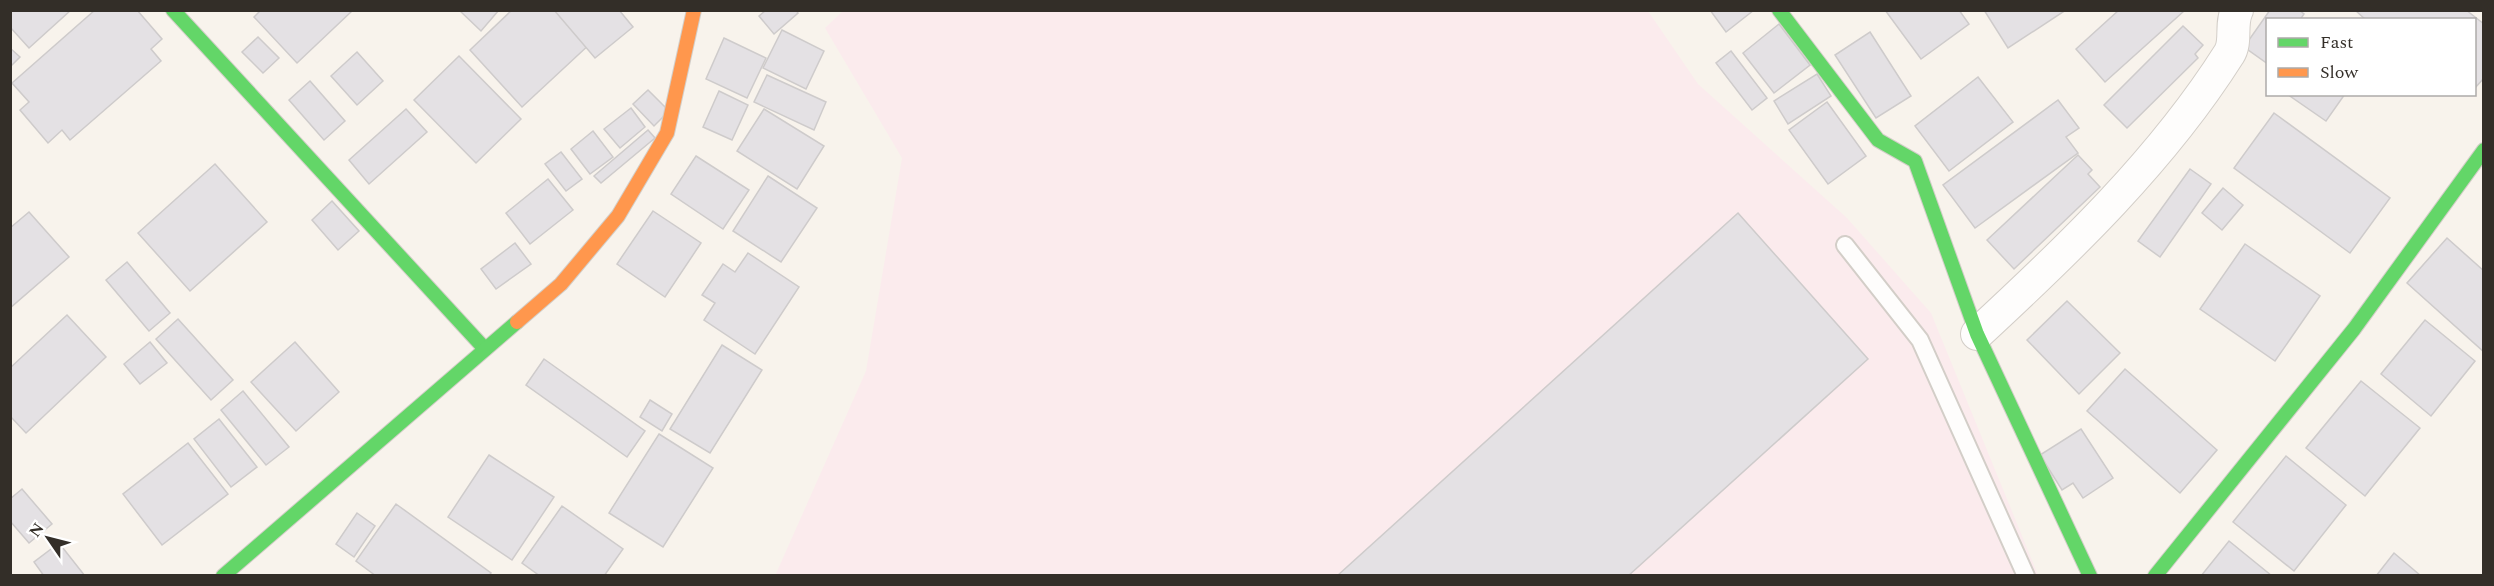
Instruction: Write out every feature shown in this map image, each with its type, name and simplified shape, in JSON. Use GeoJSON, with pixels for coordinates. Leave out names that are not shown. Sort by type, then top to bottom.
{"type":"FeatureCollection","features":[{"type":"Feature","properties":{"kind":"street"},"geometry":{"type":"LineString","coordinates":[[173,10],[485,349]]}},
{"type":"Feature","properties":{"kind":"street"},"geometry":{"type":"LineString","coordinates":[[223,576],[561,284],[618,216],[667,133],[694,10]]}},
{"type":"Feature","properties":{"kind":"street"},"geometry":{"type":"LineString","coordinates":[[1779,10],[1878,140],[1915,161],[1977,334],[2090,576]]}},
{"type":"Feature","properties":{"kind":"street"},"geometry":{"type":"LineString","coordinates":[[1977,334],[2068,250],[2160,148],[2232,51],[2232,19],[2237,10]]}},
{"type":"Feature","properties":{"kind":"street"},"geometry":{"type":"LineString","coordinates":[[2155,576],[2354,329],[2484,150]]}},
{"type":"Feature","properties":{"kind":"lane"},"geometry":{"type":"LineString","coordinates":[[1845,245],[1920,340],[2026,576]]}},
{"type":"Feature","properties":{"kind":"shaded area"},"geometry":{"type":"Polygon","coordinates":[[[844,10],[1648,11],[1698,84],[1847,218],[1931,313],[2038,575],[775,576],[866,371],[902,158],[825,28],[844,10]]]}},
{"type":"Feature","properties":{"kind":"building"},"geometry":{"type":"Polygon","coordinates":[[[10,10],[71,10],[29,48],[10,27],[10,10]]]}},
{"type":"Feature","properties":{"kind":"building"},"geometry":{"type":"Polygon","coordinates":[[[95,10],[137,10],[162,39],[151,49],[161,61],[70,140],[62,130],[48,143],[20,110],[29,102],[12,83],[95,10]]]}},
{"type":"Feature","properties":{"kind":"building"},"geometry":{"type":"Polygon","coordinates":[[[261,10],[353,10],[297,63],[254,17],[261,10]]]}},
{"type":"Feature","properties":{"kind":"building"},"geometry":{"type":"Polygon","coordinates":[[[459,10],[499,10],[481,31],[459,10]]]}},
{"type":"Feature","properties":{"kind":"building"},"geometry":{"type":"Polygon","coordinates":[[[512,10],[562,10],[592,42],[522,107],[470,50],[512,10]]]}},
{"type":"Feature","properties":{"kind":"building"},"geometry":{"type":"Polygon","coordinates":[[[554,10],[619,10],[633,27],[595,58],[554,10]]]}},
{"type":"Feature","properties":{"kind":"building"},"geometry":{"type":"Polygon","coordinates":[[[766,10],[796,10],[798,13],[774,34],[759,16],[766,10]]]}},
{"type":"Feature","properties":{"kind":"building"},"geometry":{"type":"Polygon","coordinates":[[[1710,10],[1754,10],[1726,32],[1710,10]]]}},
{"type":"Feature","properties":{"kind":"building"},"geometry":{"type":"Polygon","coordinates":[[[1885,10],[1959,10],[1969,24],[1921,59],[1885,10]]]}},
{"type":"Feature","properties":{"kind":"building"},"geometry":{"type":"Polygon","coordinates":[[[1984,10],[2066,10],[2008,48],[1984,10]]]}},
{"type":"Feature","properties":{"kind":"building"},"geometry":{"type":"Polygon","coordinates":[[[2119,10],[2184,11],[2105,82],[2076,49],[2119,10]]]}},
{"type":"Feature","properties":{"kind":"building"},"geometry":{"type":"Polygon","coordinates":[[[2270,10],[2299,10],[2304,14],[2301,18],[2266,18],[2266,63],[2244,47],[2270,10]]]}},
{"type":"Feature","properties":{"kind":"building"},"geometry":{"type":"Polygon","coordinates":[[[2355,10],[2466,10],[2484,24],[2484,78],[2476,87],[2476,18],[2364,18],[2355,10]]]}},
{"type":"Feature","properties":{"kind":"building"},"geometry":{"type":"Polygon","coordinates":[[[1779,24],[1810,65],[1774,93],[1743,53],[1779,24]]]}},
{"type":"Feature","properties":{"kind":"building"},"geometry":{"type":"Polygon","coordinates":[[[2183,26],[2203,45],[2195,54],[2198,58],[2127,128],[2104,105],[2183,26]]]}},
{"type":"Feature","properties":{"kind":"building"},"geometry":{"type":"Polygon","coordinates":[[[782,30],[824,51],[806,89],[763,68],[782,30]]]}},
{"type":"Feature","properties":{"kind":"building"},"geometry":{"type":"Polygon","coordinates":[[[1870,32],[1911,96],[1876,118],[1835,55],[1870,32]]]}},
{"type":"Feature","properties":{"kind":"building"},"geometry":{"type":"Polygon","coordinates":[[[258,37],[279,58],[263,73],[242,52],[258,37]]]}},
{"type":"Feature","properties":{"kind":"building"},"geometry":{"type":"Polygon","coordinates":[[[724,38],[766,58],[747,98],[706,79],[724,38]]]}},
{"type":"Feature","properties":{"kind":"building"},"geometry":{"type":"Polygon","coordinates":[[[10,48],[20,57],[10,67],[10,48]]]}},
{"type":"Feature","properties":{"kind":"building"},"geometry":{"type":"Polygon","coordinates":[[[1731,51],[1767,98],[1752,110],[1716,63],[1731,51]]]}},
{"type":"Feature","properties":{"kind":"building"},"geometry":{"type":"Polygon","coordinates":[[[357,52],[383,81],[357,105],[331,76],[357,52]]]}},
{"type":"Feature","properties":{"kind":"building"},"geometry":{"type":"Polygon","coordinates":[[[459,56],[521,119],[476,163],[414,100],[459,56]]]}},
{"type":"Feature","properties":{"kind":"building"},"geometry":{"type":"Polygon","coordinates":[[[1817,74],[1831,96],[1788,124],[1774,101],[1817,74]]]}},
{"type":"Feature","properties":{"kind":"building"},"geometry":{"type":"Polygon","coordinates":[[[767,75],[826,102],[814,130],[754,102],[767,75]]]}},
{"type":"Feature","properties":{"kind":"building"},"geometry":{"type":"Polygon","coordinates":[[[1978,77],[2013,122],[1949,171],[1915,126],[1978,77]]]}},
{"type":"Feature","properties":{"kind":"building"},"geometry":{"type":"Polygon","coordinates":[[[310,81],[345,121],[324,140],[289,100],[310,81]]]}},
{"type":"Feature","properties":{"kind":"building"},"geometry":{"type":"Polygon","coordinates":[[[648,90],[669,111],[654,126],[633,104],[648,90]]]}},
{"type":"Feature","properties":{"kind":"building"},"geometry":{"type":"Polygon","coordinates":[[[719,91],[748,105],[732,140],[703,127],[719,91]]]}},
{"type":"Feature","properties":{"kind":"building"},"geometry":{"type":"Polygon","coordinates":[[[2290,96],[2344,96],[2326,121],[2290,96]]]}},
{"type":"Feature","properties":{"kind":"building"},"geometry":{"type":"Polygon","coordinates":[[[2058,100],[2079,128],[2066,137],[2078,153],[1975,228],[1943,185],[2058,100]]]}},
{"type":"Feature","properties":{"kind":"building"},"geometry":{"type":"Polygon","coordinates":[[[1827,102],[1866,156],[1828,184],[1789,130],[1827,102]]]}},
{"type":"Feature","properties":{"kind":"building"},"geometry":{"type":"Polygon","coordinates":[[[631,108],[645,127],[620,148],[604,129],[631,108]]]}},
{"type":"Feature","properties":{"kind":"building"},"geometry":{"type":"Polygon","coordinates":[[[406,109],[427,132],[369,184],[349,160],[406,109]]]}},
{"type":"Feature","properties":{"kind":"building"},"geometry":{"type":"Polygon","coordinates":[[[764,109],[824,146],[797,189],[737,151],[764,109]]]}},
{"type":"Feature","properties":{"kind":"building"},"geometry":{"type":"Polygon","coordinates":[[[2274,113],[2390,198],[2350,253],[2234,168],[2274,113]]]}},
{"type":"Feature","properties":{"kind":"building"},"geometry":{"type":"Polygon","coordinates":[[[648,130],[655,138],[601,183],[594,176],[648,130]]]}},
{"type":"Feature","properties":{"kind":"building"},"geometry":{"type":"Polygon","coordinates":[[[593,131],[613,157],[590,174],[571,149],[593,131]]]}},
{"type":"Feature","properties":{"kind":"building"},"geometry":{"type":"Polygon","coordinates":[[[561,152],[582,179],[566,191],[545,164],[561,152]]]}},
{"type":"Feature","properties":{"kind":"building"},"geometry":{"type":"Polygon","coordinates":[[[2078,155],[2092,170],[2088,174],[2100,187],[2014,269],[1987,240],[2078,155]]]}},
{"type":"Feature","properties":{"kind":"building"},"geometry":{"type":"Polygon","coordinates":[[[696,156],[749,190],[723,229],[671,194],[696,156]]]}},
{"type":"Feature","properties":{"kind":"building"},"geometry":{"type":"Polygon","coordinates":[[[215,164],[267,222],[190,291],[138,233],[215,164]]]}},
{"type":"Feature","properties":{"kind":"building"},"geometry":{"type":"Polygon","coordinates":[[[2190,169],[2211,184],[2160,257],[2138,241],[2190,169]]]}},
{"type":"Feature","properties":{"kind":"building"},"geometry":{"type":"Polygon","coordinates":[[[768,176],[817,208],[781,262],[733,231],[768,176]]]}},
{"type":"Feature","properties":{"kind":"building"},"geometry":{"type":"Polygon","coordinates":[[[548,179],[573,210],[530,244],[506,213],[548,179]]]}},
{"type":"Feature","properties":{"kind":"building"},"geometry":{"type":"Polygon","coordinates":[[[2223,188],[2243,205],[2222,230],[2202,213],[2223,188]]]}},
{"type":"Feature","properties":{"kind":"building"},"geometry":{"type":"Polygon","coordinates":[[[332,201],[359,231],[338,250],[312,220],[332,201]]]}},
{"type":"Feature","properties":{"kind":"building"},"geometry":{"type":"Polygon","coordinates":[[[653,211],[701,243],[665,297],[617,264],[653,211]]]}},
{"type":"Feature","properties":{"kind":"building"},"geometry":{"type":"Polygon","coordinates":[[[29,212],[69,257],[10,308],[10,228],[29,212]]]}},
{"type":"Feature","properties":{"kind":"building"},"geometry":{"type":"Polygon","coordinates":[[[1738,213],[1868,359],[1628,576],[1337,576],[1738,213]]]}},
{"type":"Feature","properties":{"kind":"building"},"geometry":{"type":"Polygon","coordinates":[[[2447,238],[2484,271],[2484,352],[2407,283],[2447,238]]]}},
{"type":"Feature","properties":{"kind":"building"},"geometry":{"type":"Polygon","coordinates":[[[515,243],[531,264],[496,289],[481,269],[515,243]]]}},
{"type":"Feature","properties":{"kind":"building"},"geometry":{"type":"Polygon","coordinates":[[[2245,244],[2320,296],[2275,361],[2200,309],[2245,244]]]}},
{"type":"Feature","properties":{"kind":"building"},"geometry":{"type":"Polygon","coordinates":[[[748,253],[799,287],[755,354],[704,320],[715,303],[702,295],[723,264],[735,272],[748,253]]]}},
{"type":"Feature","properties":{"kind":"building"},"geometry":{"type":"Polygon","coordinates":[[[127,262],[170,313],[149,331],[106,280],[127,262]]]}},
{"type":"Feature","properties":{"kind":"building"},"geometry":{"type":"Polygon","coordinates":[[[2067,301],[2120,353],[2079,394],[2027,340],[2067,301]]]}},
{"type":"Feature","properties":{"kind":"building"},"geometry":{"type":"Polygon","coordinates":[[[67,315],[106,357],[26,433],[10,416],[10,368],[67,315]]]}},
{"type":"Feature","properties":{"kind":"building"},"geometry":{"type":"Polygon","coordinates":[[[178,319],[233,380],[211,400],[156,339],[178,319]]]}},
{"type":"Feature","properties":{"kind":"building"},"geometry":{"type":"Polygon","coordinates":[[[2425,320],[2475,361],[2431,416],[2381,374],[2425,320]]]}},
{"type":"Feature","properties":{"kind":"building"},"geometry":{"type":"Polygon","coordinates":[[[150,342],[167,363],[140,384],[124,364],[150,342]]]}},
{"type":"Feature","properties":{"kind":"building"},"geometry":{"type":"Polygon","coordinates":[[[295,342],[339,392],[296,431],[251,382],[295,342]]]}},
{"type":"Feature","properties":{"kind":"building"},"geometry":{"type":"Polygon","coordinates":[[[722,345],[762,370],[710,453],[670,429],[722,345]]]}},
{"type":"Feature","properties":{"kind":"building"},"geometry":{"type":"Polygon","coordinates":[[[544,359],[645,431],[627,457],[526,385],[544,359]]]}},
{"type":"Feature","properties":{"kind":"building"},"geometry":{"type":"Polygon","coordinates":[[[2125,369],[2217,450],[2180,493],[2087,411],[2125,369]]]}},
{"type":"Feature","properties":{"kind":"building"},"geometry":{"type":"Polygon","coordinates":[[[2361,381],[2420,428],[2365,496],[2306,448],[2361,381]]]}},
{"type":"Feature","properties":{"kind":"building"},"geometry":{"type":"Polygon","coordinates":[[[243,391],[289,447],[266,465],[221,410],[243,391]]]}},
{"type":"Feature","properties":{"kind":"building"},"geometry":{"type":"Polygon","coordinates":[[[650,400],[672,414],[662,431],[640,417],[650,400]]]}},
{"type":"Feature","properties":{"kind":"building"},"geometry":{"type":"Polygon","coordinates":[[[219,419],[257,467],[231,487],[194,439],[219,419]]]}},
{"type":"Feature","properties":{"kind":"building"},"geometry":{"type":"Polygon","coordinates":[[[2081,429],[2113,478],[2083,498],[2073,483],[2062,490],[2040,455],[2081,429]]]}},
{"type":"Feature","properties":{"kind":"building"},"geometry":{"type":"Polygon","coordinates":[[[659,434],[713,468],[663,547],[609,513],[659,434]]]}},
{"type":"Feature","properties":{"kind":"building"},"geometry":{"type":"Polygon","coordinates":[[[188,443],[228,494],[162,545],[123,494],[188,443]]]}},
{"type":"Feature","properties":{"kind":"building"},"geometry":{"type":"Polygon","coordinates":[[[489,455],[554,497],[512,560],[448,517],[489,455]]]}},
{"type":"Feature","properties":{"kind":"building"},"geometry":{"type":"Polygon","coordinates":[[[2286,456],[2346,505],[2294,571],[2233,522],[2286,456]]]}},
{"type":"Feature","properties":{"kind":"building"},"geometry":{"type":"Polygon","coordinates":[[[22,489],[52,524],[29,543],[10,521],[10,499],[22,489]]]}},
{"type":"Feature","properties":{"kind":"building"},"geometry":{"type":"Polygon","coordinates":[[[396,504],[491,573],[489,576],[376,576],[356,561],[396,504]]]}},
{"type":"Feature","properties":{"kind":"building"},"geometry":{"type":"Polygon","coordinates":[[[562,506],[623,549],[604,576],[540,576],[522,563],[562,506]]]}},
{"type":"Feature","properties":{"kind":"building"},"geometry":{"type":"Polygon","coordinates":[[[357,513],[375,526],[354,557],[336,544],[357,513]]]}},
{"type":"Feature","properties":{"kind":"building"},"geometry":{"type":"Polygon","coordinates":[[[2229,541],[2272,576],[2201,576],[2229,541]]]}},
{"type":"Feature","properties":{"kind":"building"},"geometry":{"type":"Polygon","coordinates":[[[59,543],[85,576],[44,576],[34,562],[59,543]]]}},
{"type":"Feature","properties":{"kind":"building"},"geometry":{"type":"Polygon","coordinates":[[[2394,553],[2421,576],[2376,576],[2394,553]]]}},
{"type":"Feature","properties":{"kind":"traffic: fast"},"geometry":{"type":"LineString","coordinates":[[173,10],[485,349]]}},
{"type":"Feature","properties":{"kind":"traffic: fast"},"geometry":{"type":"LineString","coordinates":[[1779,10],[1878,140],[1915,161],[1977,334],[2090,576]]}},
{"type":"Feature","properties":{"kind":"traffic: fast"},"geometry":{"type":"LineString","coordinates":[[2155,576],[2354,329],[2484,150]]}},
{"type":"Feature","properties":{"kind":"traffic: fast"},"geometry":{"type":"LineString","coordinates":[[223,576],[517,322]]}},
{"type":"Feature","properties":{"kind":"traffic: slow"},"geometry":{"type":"LineString","coordinates":[[517,322],[561,284],[618,216],[667,133],[694,10]]}}]}
